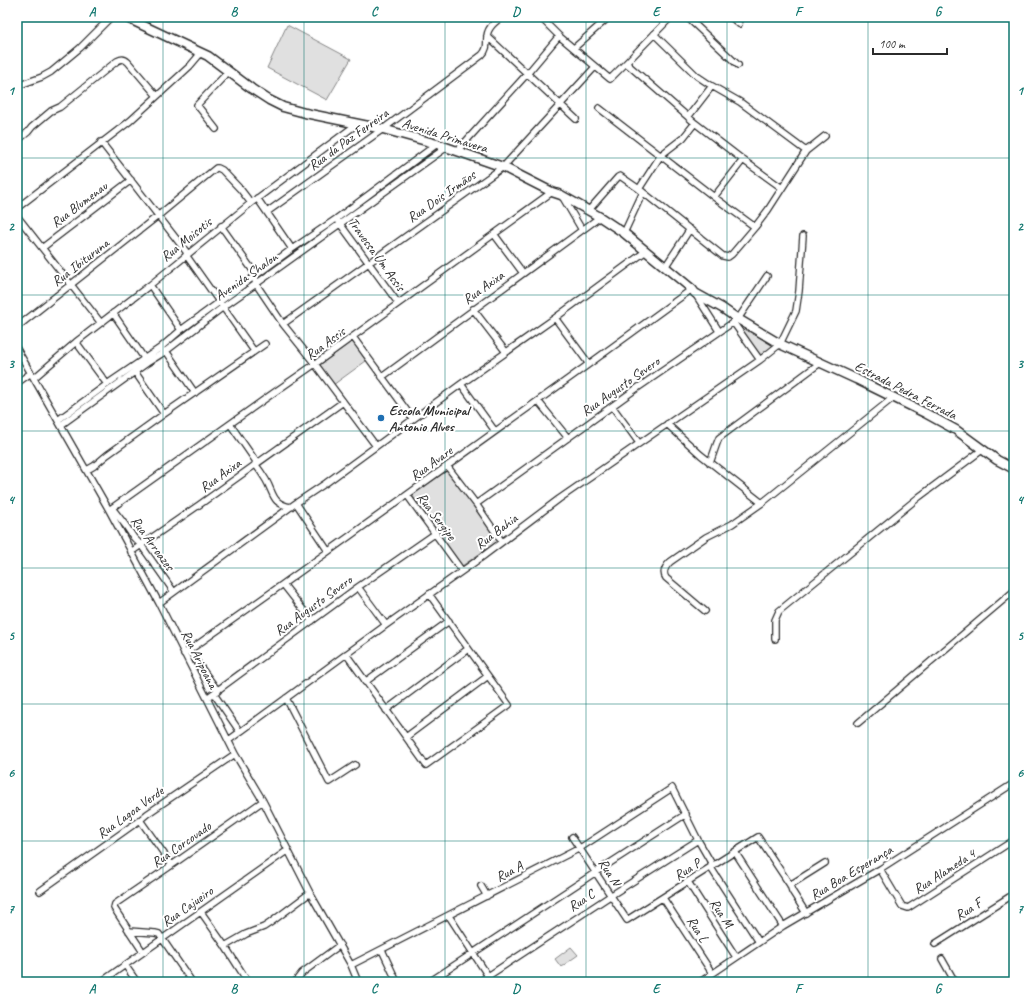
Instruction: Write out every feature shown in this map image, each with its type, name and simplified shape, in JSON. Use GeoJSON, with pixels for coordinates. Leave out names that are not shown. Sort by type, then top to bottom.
{"type":"FeatureCollection","features":[{"type":"Feature","properties":{"kind":"street"},"geometry":{"type":"LineString","coordinates":[[17,86],[51,72],[80,48],[111,17]]}},
{"type":"Feature","properties":{"kind":"street","name":"Avenida Primavera"},"geometry":{"type":"LineString","coordinates":[[125,17],[208,56],[269,100],[283,106],[305,113],[383,129],[447,147],[504,167],[600,217],[624,233],[693,291],[722,308],[736,320],[780,344]]}},
{"type":"Feature","properties":{"kind":"street","name":"Rua da Paz Ferreira"},"geometry":{"type":"LineString","coordinates":[[267,212],[383,129],[482,55],[487,49],[487,36],[490,27],[502,17]]}},
{"type":"Feature","properties":{"kind":"street"},"geometry":{"type":"LineString","coordinates":[[540,17],[559,36],[610,79],[672,17]]}},
{"type":"Feature","properties":{"kind":"street"},"geometry":{"type":"LineString","coordinates":[[574,48],[609,17]]}},
{"type":"Feature","properties":{"kind":"street"},"geometry":{"type":"LineString","coordinates":[[687,17],[738,65]]}},
{"type":"Feature","properties":{"kind":"street"},"geometry":{"type":"LineString","coordinates":[[731,17],[740,24]]}},
{"type":"Feature","properties":{"kind":"street"},"geometry":{"type":"LineString","coordinates":[[654,34],[694,73],[712,86],[740,102],[806,151]]}},
{"type":"Feature","properties":{"kind":"street"},"geometry":{"type":"LineString","coordinates":[[487,36],[576,119]]}},
{"type":"Feature","properties":{"kind":"street"},"geometry":{"type":"LineString","coordinates":[[457,151],[527,74],[559,36]]}},
{"type":"Feature","properties":{"kind":"street"},"geometry":{"type":"LineString","coordinates":[[17,208],[130,121],[190,66],[200,52]]}},
{"type":"Feature","properties":{"kind":"street"},"geometry":{"type":"LineString","coordinates":[[17,141],[52,111],[60,107],[117,61],[123,59],[128,62],[157,96]]}},
{"type":"Feature","properties":{"kind":"street"},"geometry":{"type":"LineString","coordinates":[[626,62],[695,123],[782,188]]}},
{"type":"Feature","properties":{"kind":"street","name":"Rua Dois Irmãos"},"geometry":{"type":"LineString","coordinates":[[283,324],[504,167],[596,67]]}},
{"type":"Feature","properties":{"kind":"street"},"geometry":{"type":"LineString","coordinates":[[216,129],[197,105],[229,71]]}},
{"type":"Feature","properties":{"kind":"street"},"geometry":{"type":"LineString","coordinates":[[688,117],[712,86]]}},
{"type":"Feature","properties":{"kind":"street"},"geometry":{"type":"LineString","coordinates":[[599,108],[714,197],[756,227]]}},
{"type":"Feature","properties":{"kind":"street"},"geometry":{"type":"LineString","coordinates":[[624,233],[641,191],[661,155],[683,138],[695,123]]}},
{"type":"Feature","properties":{"kind":"street","name":"Rua Moisotis"},"geometry":{"type":"LineString","coordinates":[[17,384],[32,376],[150,285],[257,198],[357,124]]}},
{"type":"Feature","properties":{"kind":"street"},"geometry":{"type":"LineString","coordinates":[[589,210],[619,176],[641,191],[723,256],[728,257],[756,227],[806,151],[825,136]]}},
{"type":"Feature","properties":{"kind":"street"},"geometry":{"type":"LineString","coordinates":[[102,142],[187,254],[254,352]]}},
{"type":"Feature","properties":{"kind":"street","name":"Avenida Shalon"},"geometry":{"type":"LineString","coordinates":[[59,422],[107,384],[115,382],[136,372],[143,362],[166,351],[205,321],[221,304],[256,275],[323,228],[437,144]]}},
{"type":"Feature","properties":{"kind":"street","name":"Avenida Shalon"},"geometry":{"type":"LineString","coordinates":[[59,422],[143,362],[201,316],[256,284],[447,147]]}},
{"type":"Feature","properties":{"kind":"street"},"geometry":{"type":"LineString","coordinates":[[714,197],[743,160]]}},
{"type":"Feature","properties":{"kind":"street","name":"Rua Ibituruna"},"geometry":{"type":"LineString","coordinates":[[17,327],[159,216],[217,168],[220,168],[227,175],[251,203]]}},
{"type":"Feature","properties":{"kind":"street","name":"Rua Blumenau"},"geometry":{"type":"LineString","coordinates":[[42,248],[131,180]]}},
{"type":"Feature","properties":{"kind":"street","name":"Rua Assis"},"geometry":{"type":"LineString","coordinates":[[111,509],[353,337],[552,192]]}},
{"type":"Feature","properties":{"kind":"street"},"geometry":{"type":"LineString","coordinates":[[561,196],[582,230]]}},
{"type":"Feature","properties":{"kind":"street"},"geometry":{"type":"LineString","coordinates":[[257,198],[292,249]]}},
{"type":"Feature","properties":{"kind":"street"},"geometry":{"type":"LineString","coordinates":[[17,216],[101,323]]}},
{"type":"Feature","properties":{"kind":"street","name":"Rua Axixa"},"geometry":{"type":"LineString","coordinates":[[382,377],[600,217]]}},
{"type":"Feature","properties":{"kind":"street","name":"Travessa Um Assis"},"geometry":{"type":"LineString","coordinates":[[336,218],[398,303]]}},
{"type":"Feature","properties":{"kind":"street"},"geometry":{"type":"LineString","coordinates":[[221,226],[256,275],[256,284],[283,324],[376,446]]}},
{"type":"Feature","properties":{"kind":"street"},"geometry":{"type":"LineString","coordinates":[[323,228],[326,234]]}},
{"type":"Feature","properties":{"kind":"street"},"geometry":{"type":"LineString","coordinates":[[665,267],[690,229]]}},
{"type":"Feature","properties":{"kind":"street"},"geometry":{"type":"LineString","coordinates":[[494,234],[523,273]]}},
{"type":"Feature","properties":{"kind":"street"},"geometry":{"type":"LineString","coordinates":[[780,344],[797,305],[803,236]]}},
{"type":"Feature","properties":{"kind":"street"},"geometry":{"type":"LineString","coordinates":[[159,603],[646,252]]}},
{"type":"Feature","properties":{"kind":"street","name":"Rua Augusto Severo"},"geometry":{"type":"LineString","coordinates":[[476,504],[612,406],[736,320],[767,276]]}},
{"type":"Feature","properties":{"kind":"street"},"geometry":{"type":"LineString","coordinates":[[150,285],[182,330]]}},
{"type":"Feature","properties":{"kind":"street"},"geometry":{"type":"LineString","coordinates":[[693,291],[719,331]]}},
{"type":"Feature","properties":{"kind":"street","name":"Rua Avare"},"geometry":{"type":"LineString","coordinates":[[186,653],[494,431],[693,291]]}},
{"type":"Feature","properties":{"kind":"street"},"geometry":{"type":"LineString","coordinates":[[474,309],[506,352]]}},
{"type":"Feature","properties":{"kind":"street"},"geometry":{"type":"LineString","coordinates":[[113,313],[143,362]]}},
{"type":"Feature","properties":{"kind":"street"},"geometry":{"type":"LineString","coordinates":[[201,316],[205,321]]}},
{"type":"Feature","properties":{"kind":"street"},"geometry":{"type":"LineString","coordinates":[[555,318],[589,364]]}},
{"type":"Feature","properties":{"kind":"street"},"geometry":{"type":"LineString","coordinates":[[736,320],[760,360]]}},
{"type":"Feature","properties":{"kind":"street"},"geometry":{"type":"LineString","coordinates":[[353,337],[413,419]]}},
{"type":"Feature","properties":{"kind":"street"},"geometry":{"type":"LineString","coordinates":[[76,342],[107,384]]}},
{"type":"Feature","properties":{"kind":"street"},"geometry":{"type":"LineString","coordinates":[[86,470],[94,466],[164,414],[265,344]]}},
{"type":"Feature","properties":{"kind":"street","name":"Rua Bahia"},"geometry":{"type":"LineString","coordinates":[[229,740],[559,499],[760,360],[780,344]]}},
{"type":"Feature","properties":{"kind":"street","name":"Estrada Pedra Ferrada"},"geometry":{"type":"LineString","coordinates":[[780,344],[925,413],[956,430],[982,450],[1014,469]]}},
{"type":"Feature","properties":{"kind":"street"},"geometry":{"type":"LineString","coordinates":[[160,348],[162,351],[166,351],[195,393]]}},
{"type":"Feature","properties":{"kind":"street","name":"Rua Aripoana"},"geometry":{"type":"LineString","coordinates":[[17,349],[86,470],[111,509],[131,552],[186,653],[236,754],[263,801],[310,893],[351,965],[358,982]]}},
{"type":"Feature","properties":{"kind":"street"},"geometry":{"type":"LineString","coordinates":[[710,463],[717,442],[720,438],[820,362]]}},
{"type":"Feature","properties":{"kind":"street"},"geometry":{"type":"LineString","coordinates":[[136,372],[164,414]]}},
{"type":"Feature","properties":{"kind":"street"},"geometry":{"type":"LineString","coordinates":[[461,384],[494,431]]}},
{"type":"Feature","properties":{"kind":"street"},"geometry":{"type":"LineString","coordinates":[[705,611],[664,576],[664,571],[670,562],[706,537],[732,524],[762,503],[894,397]]}},
{"type":"Feature","properties":{"kind":"street"},"geometry":{"type":"LineString","coordinates":[[538,401],[568,438]]}},
{"type":"Feature","properties":{"kind":"street","name":"Rua Axixa"},"geometry":{"type":"LineString","coordinates":[[131,552],[343,402]]}},
{"type":"Feature","properties":{"kind":"street"},"geometry":{"type":"LineString","coordinates":[[612,406],[639,443]]}},
{"type":"Feature","properties":{"kind":"street"},"geometry":{"type":"LineString","coordinates":[[230,424],[267,480],[272,493],[277,500],[282,505],[294,505]]}},
{"type":"Feature","properties":{"kind":"street"},"geometry":{"type":"LineString","coordinates":[[667,424],[710,463],[762,503]]}},
{"type":"Feature","properties":{"kind":"street"},"geometry":{"type":"LineString","coordinates":[[775,638],[775,620],[780,611],[919,497],[982,450]]}},
{"type":"Feature","properties":{"kind":"street"},"geometry":{"type":"LineString","coordinates":[[447,466],[476,504],[502,542]]}},
{"type":"Feature","properties":{"kind":"street","name":"Rua Sergipe"},"geometry":{"type":"LineString","coordinates":[[407,495],[436,533],[462,571]]}},
{"type":"Feature","properties":{"kind":"street"},"geometry":{"type":"LineString","coordinates":[[294,505],[328,551]]}},
{"type":"Feature","properties":{"kind":"street","name":"Rua Arroazes"},"geometry":{"type":"LineString","coordinates":[[111,509],[141,545],[174,592]]}},
{"type":"Feature","properties":{"kind":"street","name":"Rua Augusto Severo"},"geometry":{"type":"LineString","coordinates":[[207,698],[358,587],[436,533]]}},
{"type":"Feature","properties":{"kind":"street"},"geometry":{"type":"LineString","coordinates":[[283,584],[312,621]]}},
{"type":"Feature","properties":{"kind":"street"},"geometry":{"type":"LineString","coordinates":[[358,587],[386,625]]}},
{"type":"Feature","properties":{"kind":"street"},"geometry":{"type":"LineString","coordinates":[[858,723],[1014,591]]}},
{"type":"Feature","properties":{"kind":"street"},"geometry":{"type":"LineString","coordinates":[[346,654],[426,765],[509,706],[429,594]]}},
{"type":"Feature","properties":{"kind":"street"},"geometry":{"type":"LineString","coordinates":[[365,682],[449,622]]}},
{"type":"Feature","properties":{"kind":"street"},"geometry":{"type":"LineString","coordinates":[[386,710],[468,649]]}},
{"type":"Feature","properties":{"kind":"street"},"geometry":{"type":"LineString","coordinates":[[186,653],[216,692],[240,732]]}},
{"type":"Feature","properties":{"kind":"street"},"geometry":{"type":"LineString","coordinates":[[406,737],[488,676]]}},
{"type":"Feature","properties":{"kind":"street"},"geometry":{"type":"LineString","coordinates":[[286,698],[329,782],[355,765]]}},
{"type":"Feature","properties":{"kind":"street","name":"Rua Lagoa Verde"},"geometry":{"type":"LineString","coordinates":[[40,891],[147,814],[236,754]]}},
{"type":"Feature","properties":{"kind":"street","name":"Rua Boa Esperança"},"geometry":{"type":"LineString","coordinates":[[700,982],[783,926],[880,869],[1014,783]]}},
{"type":"Feature","properties":{"kind":"street","name":"Rua A"},"geometry":{"type":"LineString","coordinates":[[351,965],[580,848],[672,788],[686,814]]}},
{"type":"Feature","properties":{"kind":"street","name":"Rua Corcovado"},"geometry":{"type":"LineString","coordinates":[[129,931],[113,906],[115,904],[263,801]]}},
{"type":"Feature","properties":{"kind":"street"},"geometry":{"type":"LineString","coordinates":[[429,982],[686,814],[712,867],[759,942]]}},
{"type":"Feature","properties":{"kind":"street"},"geometry":{"type":"LineString","coordinates":[[140,820],[172,865]]}},
{"type":"Feature","properties":{"kind":"street","name":"Rua N"},"geometry":{"type":"LineString","coordinates":[[572,837],[627,920]]}},
{"type":"Feature","properties":{"kind":"street","name":"Rua P"},"geometry":{"type":"LineString","coordinates":[[627,920],[758,838],[790,885]]}},
{"type":"Feature","properties":{"kind":"street","name":"Rua C"},"geometry":{"type":"LineString","coordinates":[[479,982],[698,840]]}},
{"type":"Feature","properties":{"kind":"street","name":"Rua Alameda 4"},"geometry":{"type":"LineString","coordinates":[[880,869],[902,906],[908,908],[1014,840]]}},
{"type":"Feature","properties":{"kind":"street","name":"Rua Cajueiro"},"geometry":{"type":"LineString","coordinates":[[101,982],[288,850]]}},
{"type":"Feature","properties":{"kind":"street"},"geometry":{"type":"LineString","coordinates":[[735,852],[783,926]]}},
{"type":"Feature","properties":{"kind":"street"},"geometry":{"type":"LineString","coordinates":[[806,913],[790,885],[825,863]]}},
{"type":"Feature","properties":{"kind":"street","name":"Rua M"},"geometry":{"type":"LineString","coordinates":[[688,882],[736,957]]}},
{"type":"Feature","properties":{"kind":"street"},"geometry":{"type":"LineString","coordinates":[[481,886],[487,896]]}},
{"type":"Feature","properties":{"kind":"street"},"geometry":{"type":"LineString","coordinates":[[225,946],[246,934],[264,927],[310,893]]}},
{"type":"Feature","properties":{"kind":"street","name":"Rua F"},"geometry":{"type":"LineString","coordinates":[[935,944],[1014,894]]}},
{"type":"Feature","properties":{"kind":"street","name":"Rua L"},"geometry":{"type":"LineString","coordinates":[[663,898],[712,973]]}},
{"type":"Feature","properties":{"kind":"street"},"geometry":{"type":"LineString","coordinates":[[201,912],[248,982]]}},
{"type":"Feature","properties":{"kind":"street"},"geometry":{"type":"LineString","coordinates":[[449,916],[492,982]]}},
{"type":"Feature","properties":{"kind":"street"},"geometry":{"type":"LineString","coordinates":[[129,931],[155,932],[159,934],[192,982]]}},
{"type":"Feature","properties":{"kind":"street"},"geometry":{"type":"LineString","coordinates":[[129,931],[143,952]]}},
{"type":"Feature","properties":{"kind":"street"},"geometry":{"type":"LineString","coordinates":[[295,982],[302,972],[340,945]]}},
{"type":"Feature","properties":{"kind":"street"},"geometry":{"type":"LineString","coordinates":[[382,950],[397,982]]}},
{"type":"Feature","properties":{"kind":"street"},"geometry":{"type":"LineString","coordinates":[[942,960],[955,982]]}},
{"type":"Feature","properties":{"kind":"street"},"geometry":{"type":"LineString","coordinates":[[125,965],[137,982]]}},
{"type":"Feature","properties":{"kind":"shaded area"},"geometry":{"type":"Polygon","coordinates":[[[287,25],[351,59],[327,100],[267,68],[287,25]]]}},
{"type":"Feature","properties":{"kind":"shaded area"},"geometry":{"type":"Polygon","coordinates":[[[740,326],[775,346],[760,357],[740,326]]]}},
{"type":"Feature","properties":{"kind":"shaded area"},"geometry":{"type":"Polygon","coordinates":[[[351,342],[354,343],[366,361],[333,385],[320,365],[351,342]]]}},
{"type":"Feature","properties":{"kind":"shaded area"},"geometry":{"type":"Polygon","coordinates":[[[448,470],[498,541],[462,566],[412,495],[448,470]]]}},
{"type":"Feature","properties":{"kind":"shaded area"},"geometry":{"type":"Polygon","coordinates":[[[571,947],[578,955],[561,967],[555,959],[571,947]]]}},
{"type":"Feature","properties":{"kind":"place","name":"Escola Municipal Antonio Alves"},"geometry":{"type":"Point","coordinates":[381,418]}}]}
